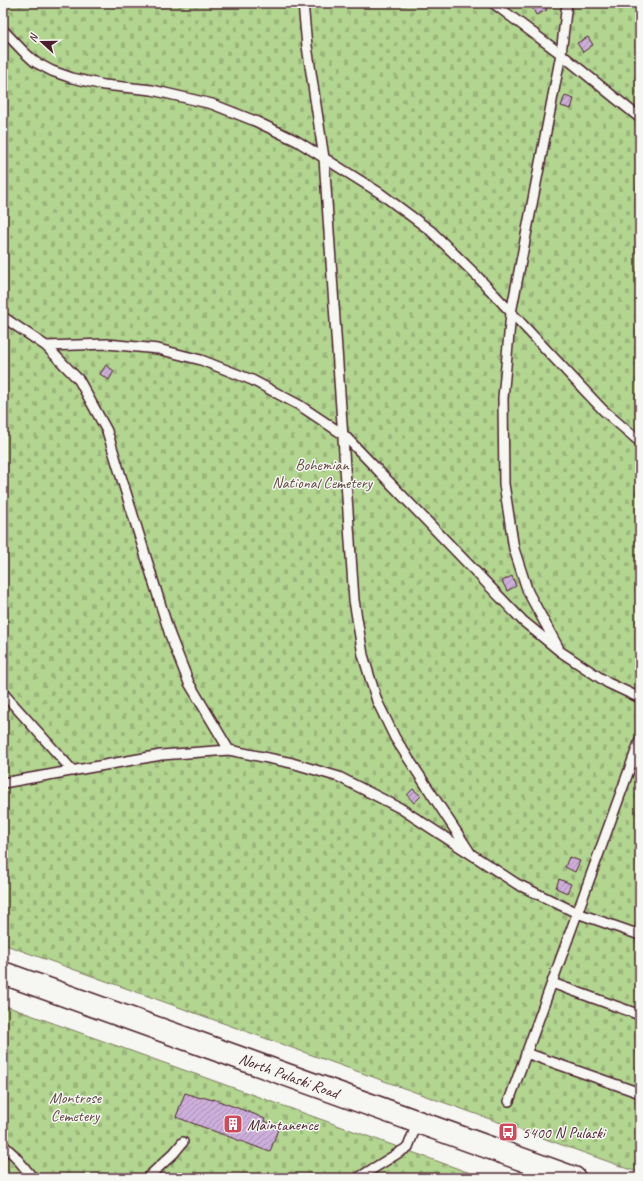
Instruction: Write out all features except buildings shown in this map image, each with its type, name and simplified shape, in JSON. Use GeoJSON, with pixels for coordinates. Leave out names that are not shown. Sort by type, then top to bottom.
{"type":"FeatureCollection","features":[{"type":"Feature","properties":{"kind":"main road","name":"North Pulaski Road"},"geometry":{"type":"LineString","coordinates":[[3,973],[574,1178]]}},
{"type":"Feature","properties":{"kind":"lane"},"geometry":{"type":"LineString","coordinates":[[303,3],[307,46],[324,158],[354,600],[363,655],[377,701],[394,738],[471,854]]}},
{"type":"Feature","properties":{"kind":"lane"},"geometry":{"type":"LineString","coordinates":[[493,3],[561,54],[640,118]]}},
{"type":"Feature","properties":{"kind":"lane"},"geometry":{"type":"LineString","coordinates":[[561,652],[528,592],[514,549],[504,484],[503,398],[511,312],[561,54],[567,3]]}},
{"type":"Feature","properties":{"kind":"lane"},"geometry":{"type":"LineString","coordinates":[[3,30],[35,62],[52,71],[72,78],[104,85],[152,90],[212,104],[297,141],[380,193],[431,231],[476,275],[602,410],[640,442]]}},
{"type":"Feature","properties":{"kind":"lane"},"geometry":{"type":"LineString","coordinates":[[3,317],[46,346],[79,380],[107,431],[170,635],[189,683],[229,750]]}},
{"type":"Feature","properties":{"kind":"lane"},"geometry":{"type":"LineString","coordinates":[[46,346],[107,344],[158,349],[201,360],[252,380],[299,405],[344,435],[523,621],[561,652],[608,682],[640,698]]}},
{"type":"Feature","properties":{"kind":"lane"},"geometry":{"type":"LineString","coordinates":[[3,693],[73,771]]}},
{"type":"Feature","properties":{"kind":"lane"},"geometry":{"type":"LineString","coordinates":[[509,1102],[640,740]]}},
{"type":"Feature","properties":{"kind":"lane"},"geometry":{"type":"LineString","coordinates":[[3,783],[161,755],[229,750],[292,763],[339,778],[400,808],[517,884],[577,913],[640,935]]}},
{"type":"Feature","properties":{"kind":"lane"},"geometry":{"type":"LineString","coordinates":[[552,983],[640,1015]]}},
{"type":"Feature","properties":{"kind":"lane"},"geometry":{"type":"LineString","coordinates":[[526,1053],[640,1093]]}},
{"type":"Feature","properties":{"kind":"lane"},"geometry":{"type":"LineString","coordinates":[[358,1178],[408,1147],[418,1121]]}},
{"type":"Feature","properties":{"kind":"lane"},"geometry":{"type":"LineString","coordinates":[[147,1178],[174,1153],[183,1142]]}},
{"type":"Feature","properties":{"kind":"lane"},"geometry":{"type":"LineString","coordinates":[[3,1145],[14,1155],[33,1178]]}},
{"type":"Feature","properties":{"kind":"green space","name":"Bohemian National Cemetery"},"geometry":{"type":"Polygon","coordinates":[[[3,3],[640,3],[640,1173],[3,944],[3,3]]]}},
{"type":"Feature","properties":{"kind":"green space","name":"Montrose Cemetery"},"geometry":{"type":"Polygon","coordinates":[[[3,1005],[484,1178],[3,1178],[3,1005]]]}},
{"type":"Feature","properties":{"kind":"place","name":"Maintanence"},"geometry":{"type":"Point","coordinates":[233,1124]}},
{"type":"Feature","properties":{"kind":"place","name":"5400 N Pulaski"},"geometry":{"type":"Point","coordinates":[508,1132]}}]}
